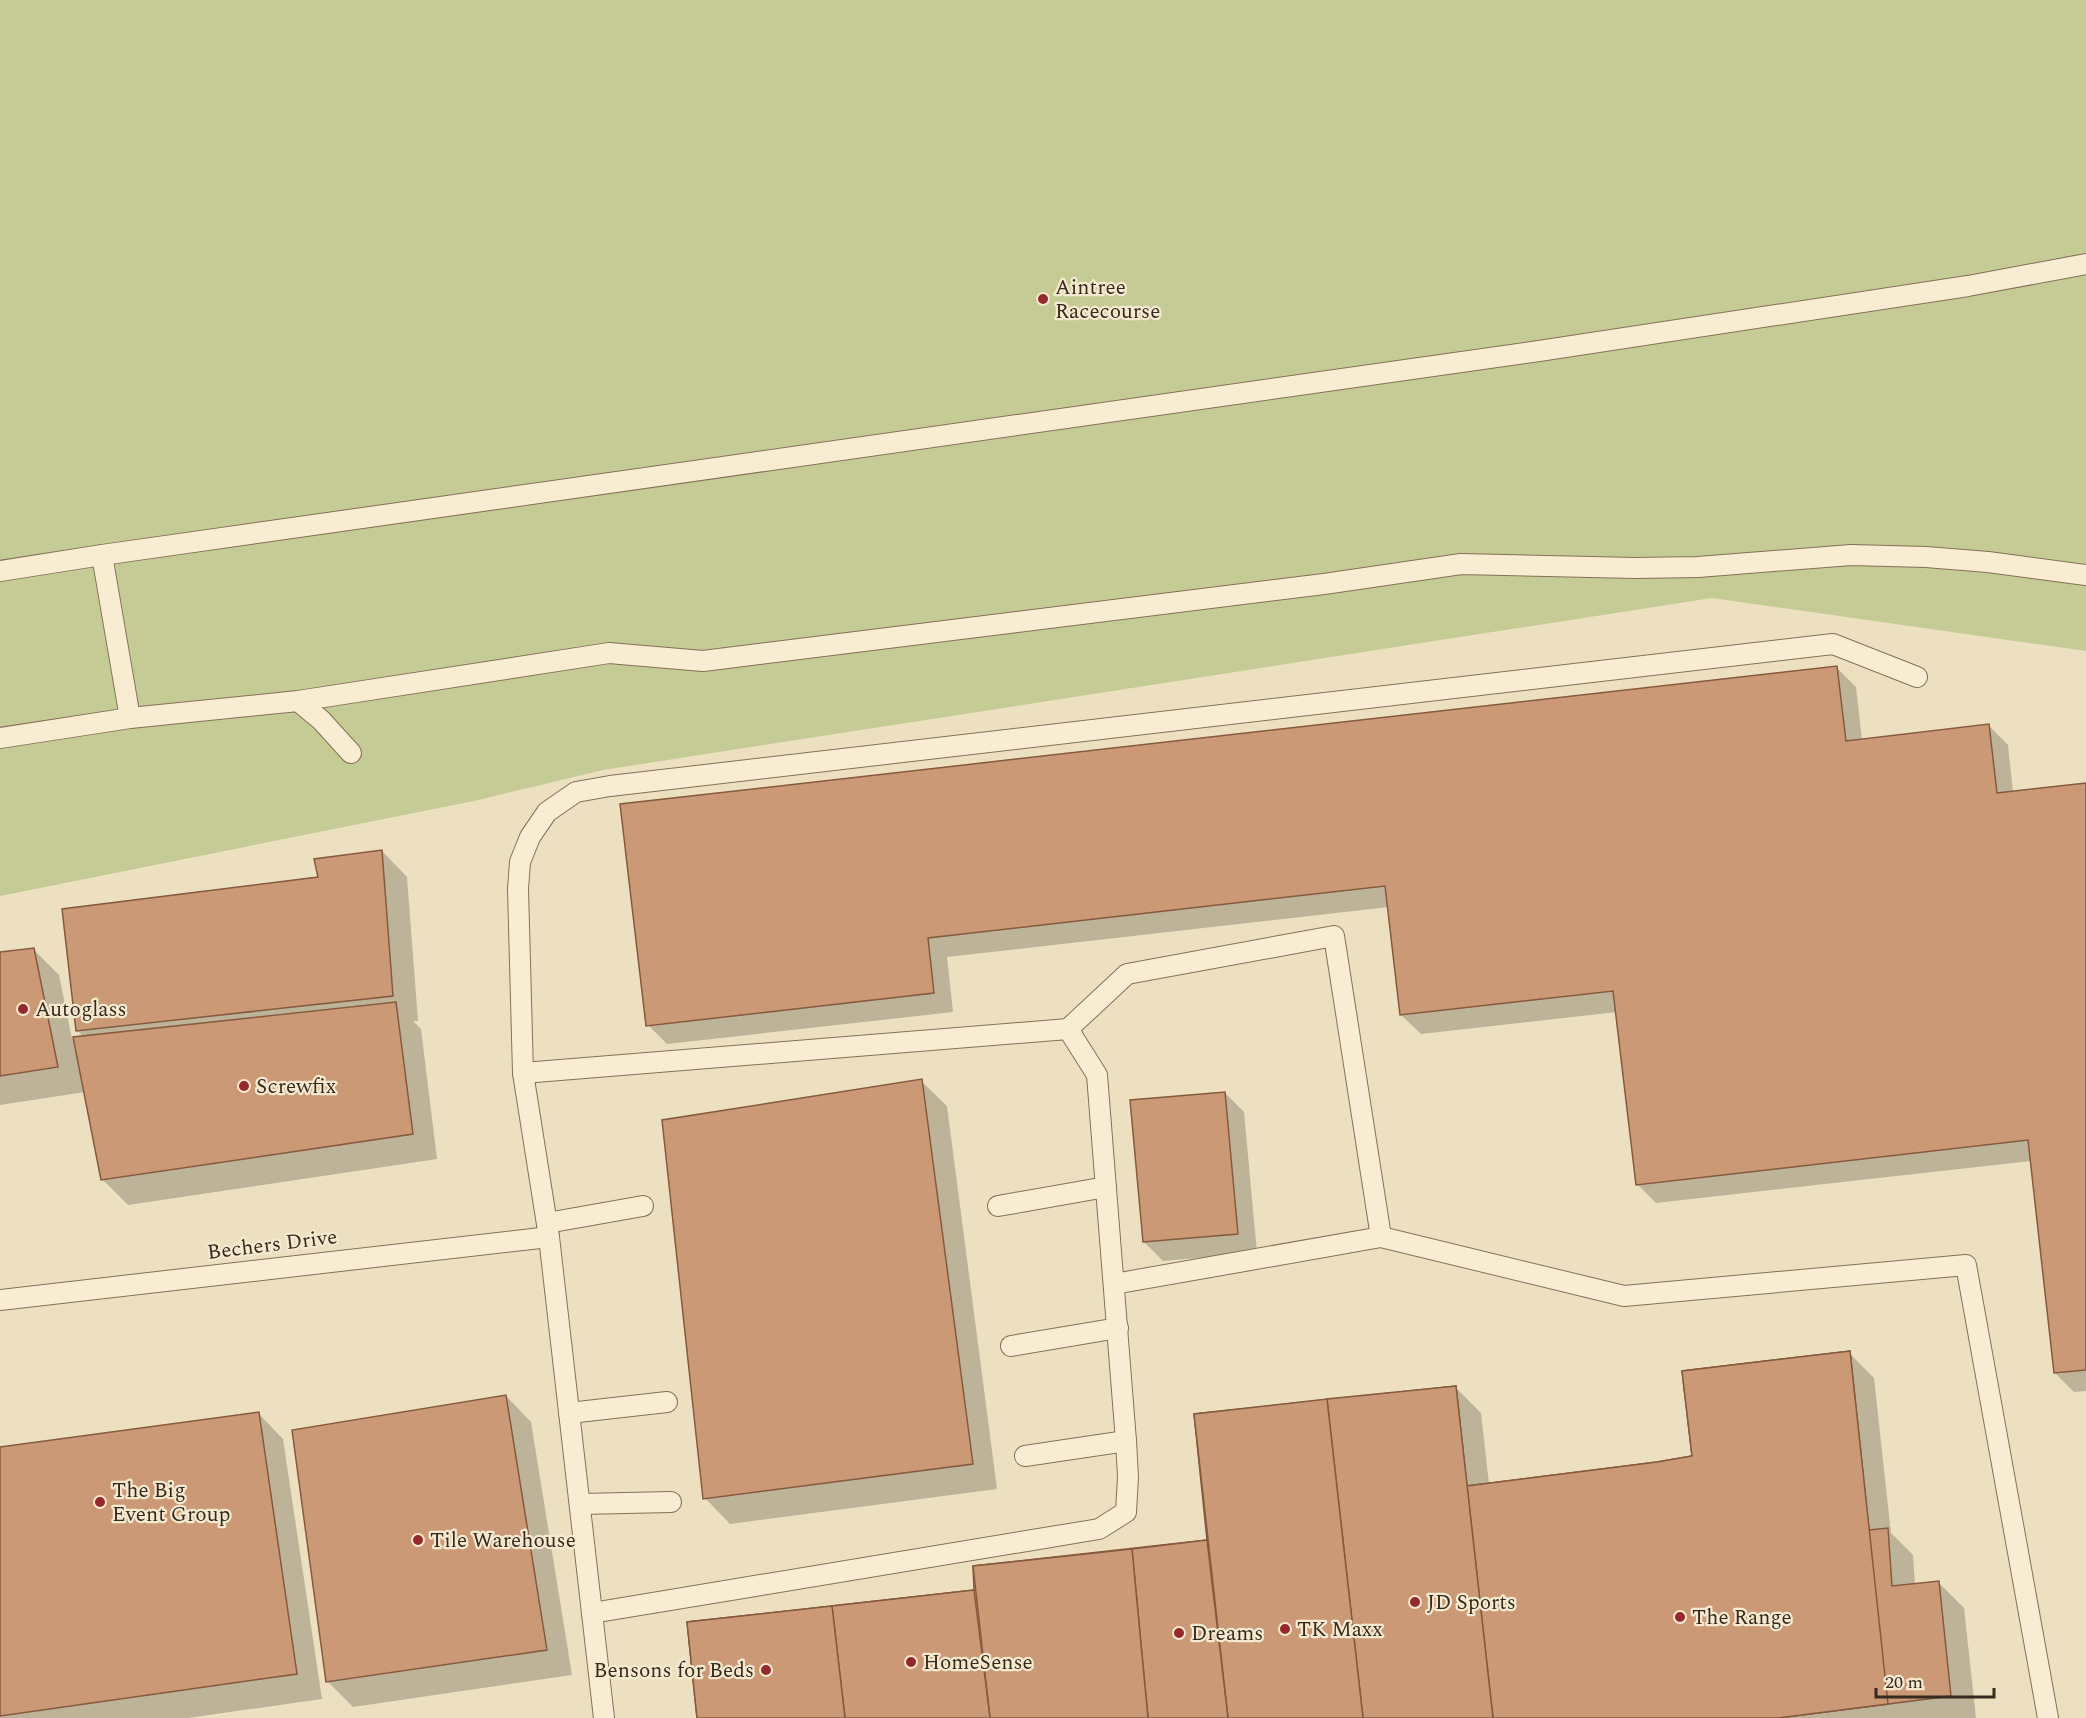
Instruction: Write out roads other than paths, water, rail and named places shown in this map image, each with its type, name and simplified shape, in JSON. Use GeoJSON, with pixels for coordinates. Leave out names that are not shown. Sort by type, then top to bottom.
{"type":"FeatureCollection","features":[{"type":"Feature","properties":{"kind":"lane"},"geometry":{"type":"LineString","coordinates":[[0,571],[1539,351],[1968,286],[2086,264]]}},
{"type":"Feature","properties":{"kind":"lane"},"geometry":{"type":"LineString","coordinates":[[102,555],[130,718]]}},
{"type":"Feature","properties":{"kind":"lane"},"geometry":{"type":"LineString","coordinates":[[0,738],[130,718],[298,700],[609,652],[703,661],[1301,587],[1461,564],[1635,568],[1698,567],[1862,556],[1926,557],[1988,562],[2086,575]]}},
{"type":"Feature","properties":{"kind":"lane"},"geometry":{"type":"LineString","coordinates":[[604,1718],[548,1230],[523,1073],[518,889],[520,862],[530,837],[547,812],[576,792],[610,786],[1833,644],[1917,677]]}},
{"type":"Feature","properties":{"kind":"lane"},"geometry":{"type":"LineString","coordinates":[[298,700],[321,720],[351,753]]}},
{"type":"Feature","properties":{"kind":"lane"},"geometry":{"type":"LineString","coordinates":[[523,1073],[1068,1029],[1127,974],[1334,936],[1382,1237]]}},
{"type":"Feature","properties":{"kind":"lane"},"geometry":{"type":"LineString","coordinates":[[592,1613],[1099,1529],[1126,1512],[1128,1477],[1126,1441],[1097,1075],[1068,1029]]}},
{"type":"Feature","properties":{"kind":"lane"},"geometry":{"type":"LineString","coordinates":[[998,1206],[1106,1187]]}},
{"type":"Feature","properties":{"kind":"lane","name":"Bechers Drive"},"geometry":{"type":"LineString","coordinates":[[0,1300],[548,1230],[643,1206]]}},
{"type":"Feature","properties":{"kind":"lane"},"geometry":{"type":"LineString","coordinates":[[1114,1284],[1382,1237],[1624,1296],[1966,1265],[2048,1718]]}},
{"type":"Feature","properties":{"kind":"lane"},"geometry":{"type":"LineString","coordinates":[[1011,1346],[1118,1328]]}},
{"type":"Feature","properties":{"kind":"lane"},"geometry":{"type":"LineString","coordinates":[[569,1413],[667,1401]]}},
{"type":"Feature","properties":{"kind":"lane"},"geometry":{"type":"LineString","coordinates":[[1025,1456],[1126,1441]]}},
{"type":"Feature","properties":{"kind":"lane"},"geometry":{"type":"LineString","coordinates":[[580,1504],[671,1502]]}},
{"type":"Feature","properties":{"kind":"place","name":"Aintree Racecourse"},"geometry":{"type":"Point","coordinates":[1043,299]}},
{"type":"Feature","properties":{"kind":"place","name":"Autoglass"},"geometry":{"type":"Point","coordinates":[23,1009]}},
{"type":"Feature","properties":{"kind":"place","name":"Screwfix"},"geometry":{"type":"Point","coordinates":[244,1086]}},
{"type":"Feature","properties":{"kind":"place","name":"The Big Event Group"},"geometry":{"type":"Point","coordinates":[100,1502]}},
{"type":"Feature","properties":{"kind":"place","name":"Tile Warehouse"},"geometry":{"type":"Point","coordinates":[418,1540]}},
{"type":"Feature","properties":{"kind":"place","name":"JD Sports"},"geometry":{"type":"Point","coordinates":[1415,1602]}},
{"type":"Feature","properties":{"kind":"place","name":"The Range"},"geometry":{"type":"Point","coordinates":[1680,1617]}},
{"type":"Feature","properties":{"kind":"place","name":"TK Maxx"},"geometry":{"type":"Point","coordinates":[1285,1629]}},
{"type":"Feature","properties":{"kind":"place","name":"Dreams"},"geometry":{"type":"Point","coordinates":[1179,1633]}},
{"type":"Feature","properties":{"kind":"place","name":"HomeSense"},"geometry":{"type":"Point","coordinates":[911,1662]}},
{"type":"Feature","properties":{"kind":"place","name":"Bensons for Beds"},"geometry":{"type":"Point","coordinates":[766,1670]}}]}
